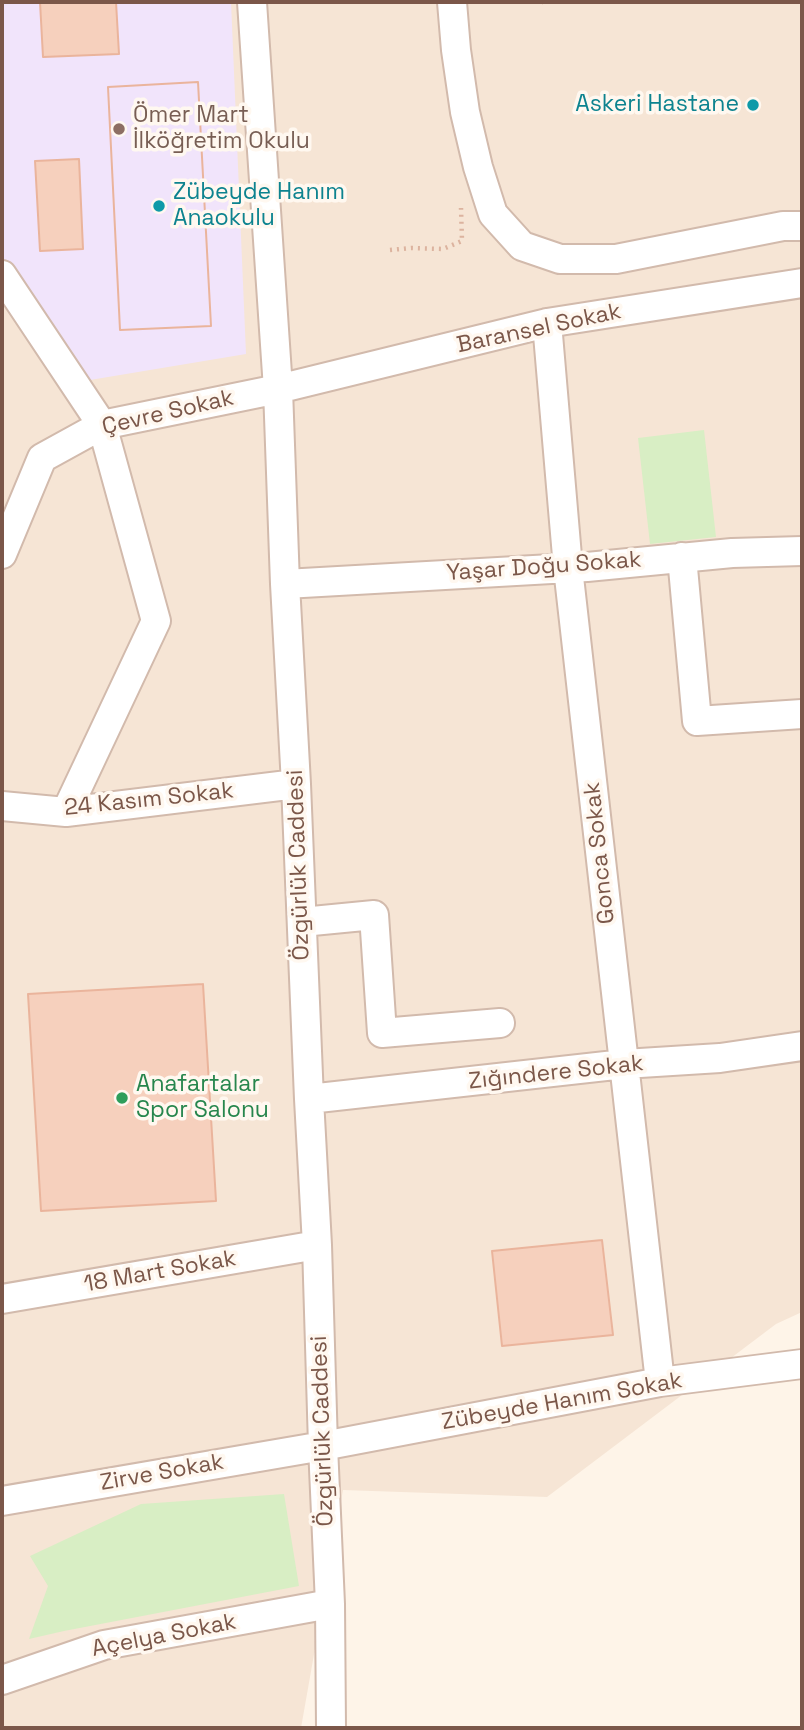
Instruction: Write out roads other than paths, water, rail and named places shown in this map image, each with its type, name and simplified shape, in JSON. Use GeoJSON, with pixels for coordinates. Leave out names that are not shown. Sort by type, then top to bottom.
{"type":"FeatureCollection","features":[{"type":"Feature","properties":{"kind":"street","name":"Özgürlük Caddesi"},"geometry":{"type":"LineString","coordinates":[[252,2],[278,389],[317,1245],[330,1604],[331,1728]]}},
{"type":"Feature","properties":{"kind":"street"},"geometry":{"type":"LineString","coordinates":[[452,2],[463,99],[478,167],[493,214],[522,246],[560,259],[616,259],[783,226],[802,226]]}},
{"type":"Feature","properties":{"kind":"street"},"geometry":{"type":"LineString","coordinates":[[2,275],[102,425],[156,621],[66,812]]}},
{"type":"Feature","properties":{"kind":"street","name":"Baransel Sokak"},"geometry":{"type":"LineString","coordinates":[[278,389],[547,323],[802,283]]}},
{"type":"Feature","properties":{"kind":"street","name":"Gonca Sokak"},"geometry":{"type":"LineString","coordinates":[[547,323],[568,568],[660,1382]]}},
{"type":"Feature","properties":{"kind":"street","name":"Çevre Sokak"},"geometry":{"type":"LineString","coordinates":[[2,554],[8,520],[42,458],[102,425],[278,389]]}},
{"type":"Feature","properties":{"kind":"street","name":"Yaşar Doğu Sokak"},"geometry":{"type":"LineString","coordinates":[[285,584],[568,568],[732,553],[802,551]]}},
{"type":"Feature","properties":{"kind":"street"},"geometry":{"type":"LineString","coordinates":[[682,557],[697,721],[802,714]]}},
{"type":"Feature","properties":{"kind":"street","name":"24 Kasım Sokak"},"geometry":{"type":"LineString","coordinates":[[2,806],[66,812],[296,784]]}},
{"type":"Feature","properties":{"kind":"street"},"geometry":{"type":"LineString","coordinates":[[302,922],[374,915],[382,1033],[500,1023]]}},
{"type":"Feature","properties":{"kind":"street","name":"Zığındere Sokak"},"geometry":{"type":"LineString","coordinates":[[309,1099],[624,1065],[720,1058],[802,1046]]}},
{"type":"Feature","properties":{"kind":"street","name":"18 Mart Sokak"},"geometry":{"type":"LineString","coordinates":[[2,1299],[317,1245]]}},
{"type":"Feature","properties":{"kind":"street","name":"Zübeyde Hanım Sokak"},"geometry":{"type":"LineString","coordinates":[[323,1446],[660,1382],[802,1364]]}},
{"type":"Feature","properties":{"kind":"street","name":"Zirve Sokak"},"geometry":{"type":"LineString","coordinates":[[2,1501],[323,1446]]}},
{"type":"Feature","properties":{"kind":"street","name":"Açelya Sokak"},"geometry":{"type":"LineString","coordinates":[[2,1679],[104,1645],[330,1604]]}},
{"type":"Feature","properties":{"kind":"place","name":"Askeri Hastane"},"geometry":{"type":"Point","coordinates":[753,105]}},
{"type":"Feature","properties":{"kind":"place","name":"Ömer Mart İlköğretim Okulu"},"geometry":{"type":"Point","coordinates":[119,129]}},
{"type":"Feature","properties":{"kind":"place","name":"Zübeyde Hanım Anaokulu"},"geometry":{"type":"Point","coordinates":[159,206]}},
{"type":"Feature","properties":{"kind":"place","name":"Anafartalar Spor Salonu"},"geometry":{"type":"Point","coordinates":[122,1098]}}]}
